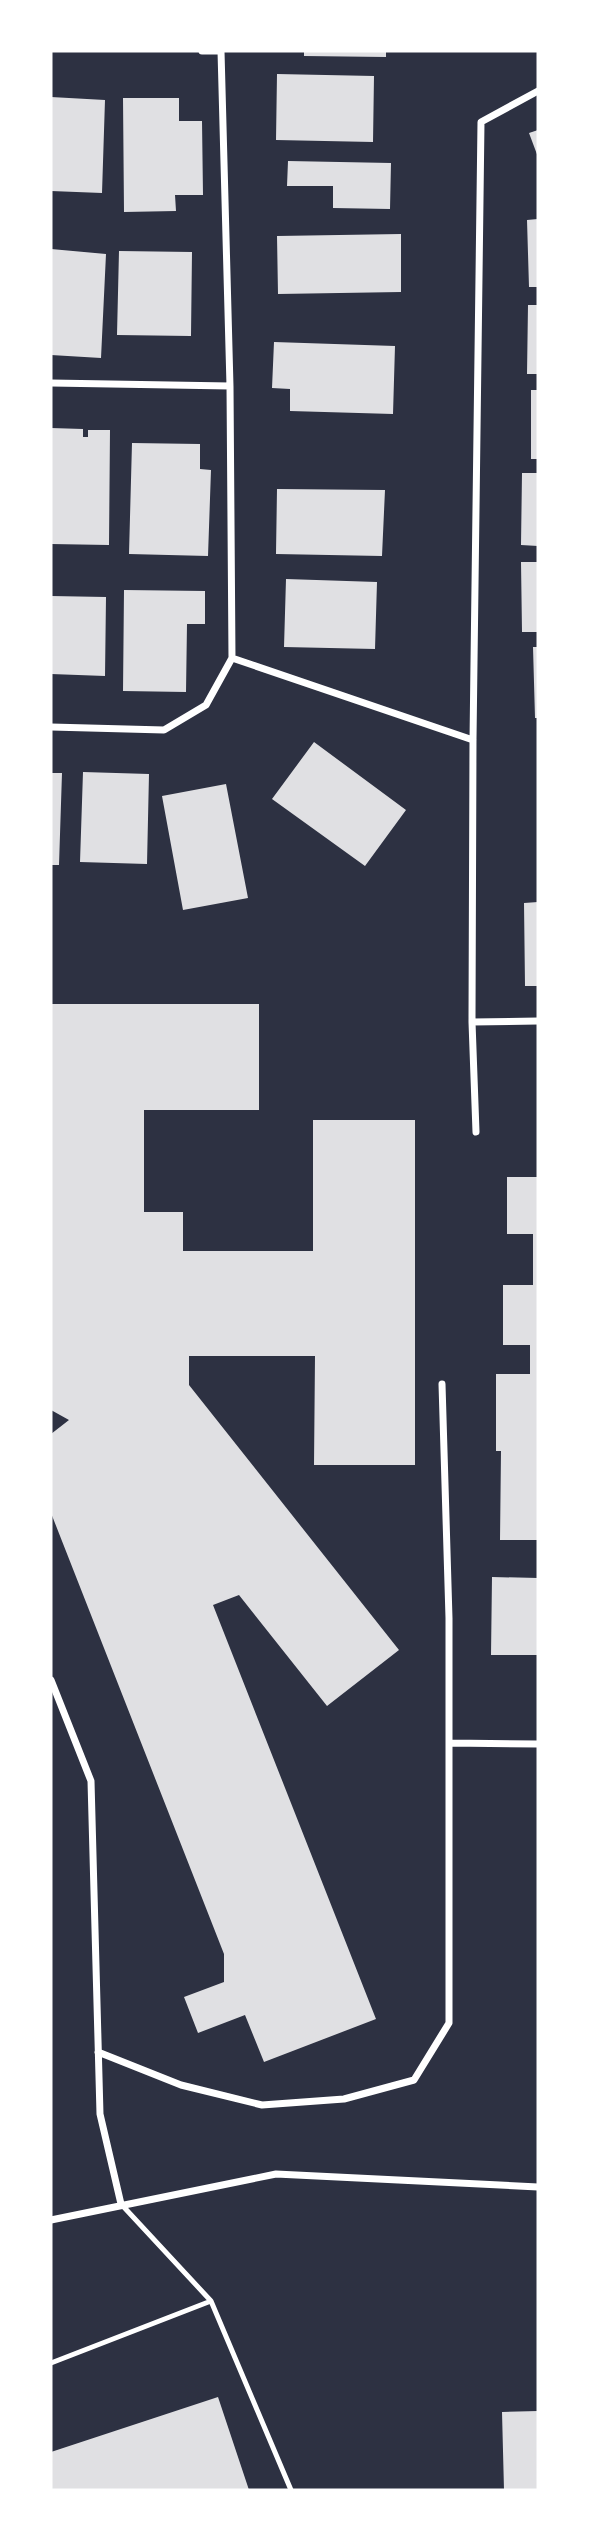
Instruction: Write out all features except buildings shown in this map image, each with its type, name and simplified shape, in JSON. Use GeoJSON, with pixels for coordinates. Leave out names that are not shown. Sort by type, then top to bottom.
{"type":"FeatureCollection","features":[{"type":"Feature","properties":{"kind":"street"},"geometry":{"type":"LineString","coordinates":[[51,727],[164,730],[206,705],[232,658],[230,386],[221,51],[202,51]]}},
{"type":"Feature","properties":{"kind":"street"},"geometry":{"type":"LineString","coordinates":[[476,1132],[472,1022],[473,740],[481,122],[538,90]]}},
{"type":"Feature","properties":{"kind":"street"},"geometry":{"type":"LineString","coordinates":[[51,383],[230,386]]}},
{"type":"Feature","properties":{"kind":"street"},"geometry":{"type":"LineString","coordinates":[[232,658],[473,740]]}},
{"type":"Feature","properties":{"kind":"street"},"geometry":{"type":"LineString","coordinates":[[472,1022],[538,1021]]}},
{"type":"Feature","properties":{"kind":"street"},"geometry":{"type":"LineString","coordinates":[[98,2052],[181,2085],[262,2105],[344,2099],[414,2081],[449,2023],[449,1618],[442,1384]]}},
{"type":"Feature","properties":{"kind":"street"},"geometry":{"type":"LineString","coordinates":[[51,1680],[91,1781],[100,2114],[121,2204]]}},
{"type":"Feature","properties":{"kind":"street"},"geometry":{"type":"LineString","coordinates":[[450,1743],[538,1744]]}},
{"type":"Feature","properties":{"kind":"street"},"geometry":{"type":"LineString","coordinates":[[51,2220],[276,2174],[538,2187]]}},
{"type":"Feature","properties":{"kind":"lane"},"geometry":{"type":"LineString","coordinates":[[121,2204],[211,2301],[291,2490]]}},
{"type":"Feature","properties":{"kind":"lane"},"geometry":{"type":"LineString","coordinates":[[51,2363],[211,2301]]}}]}
